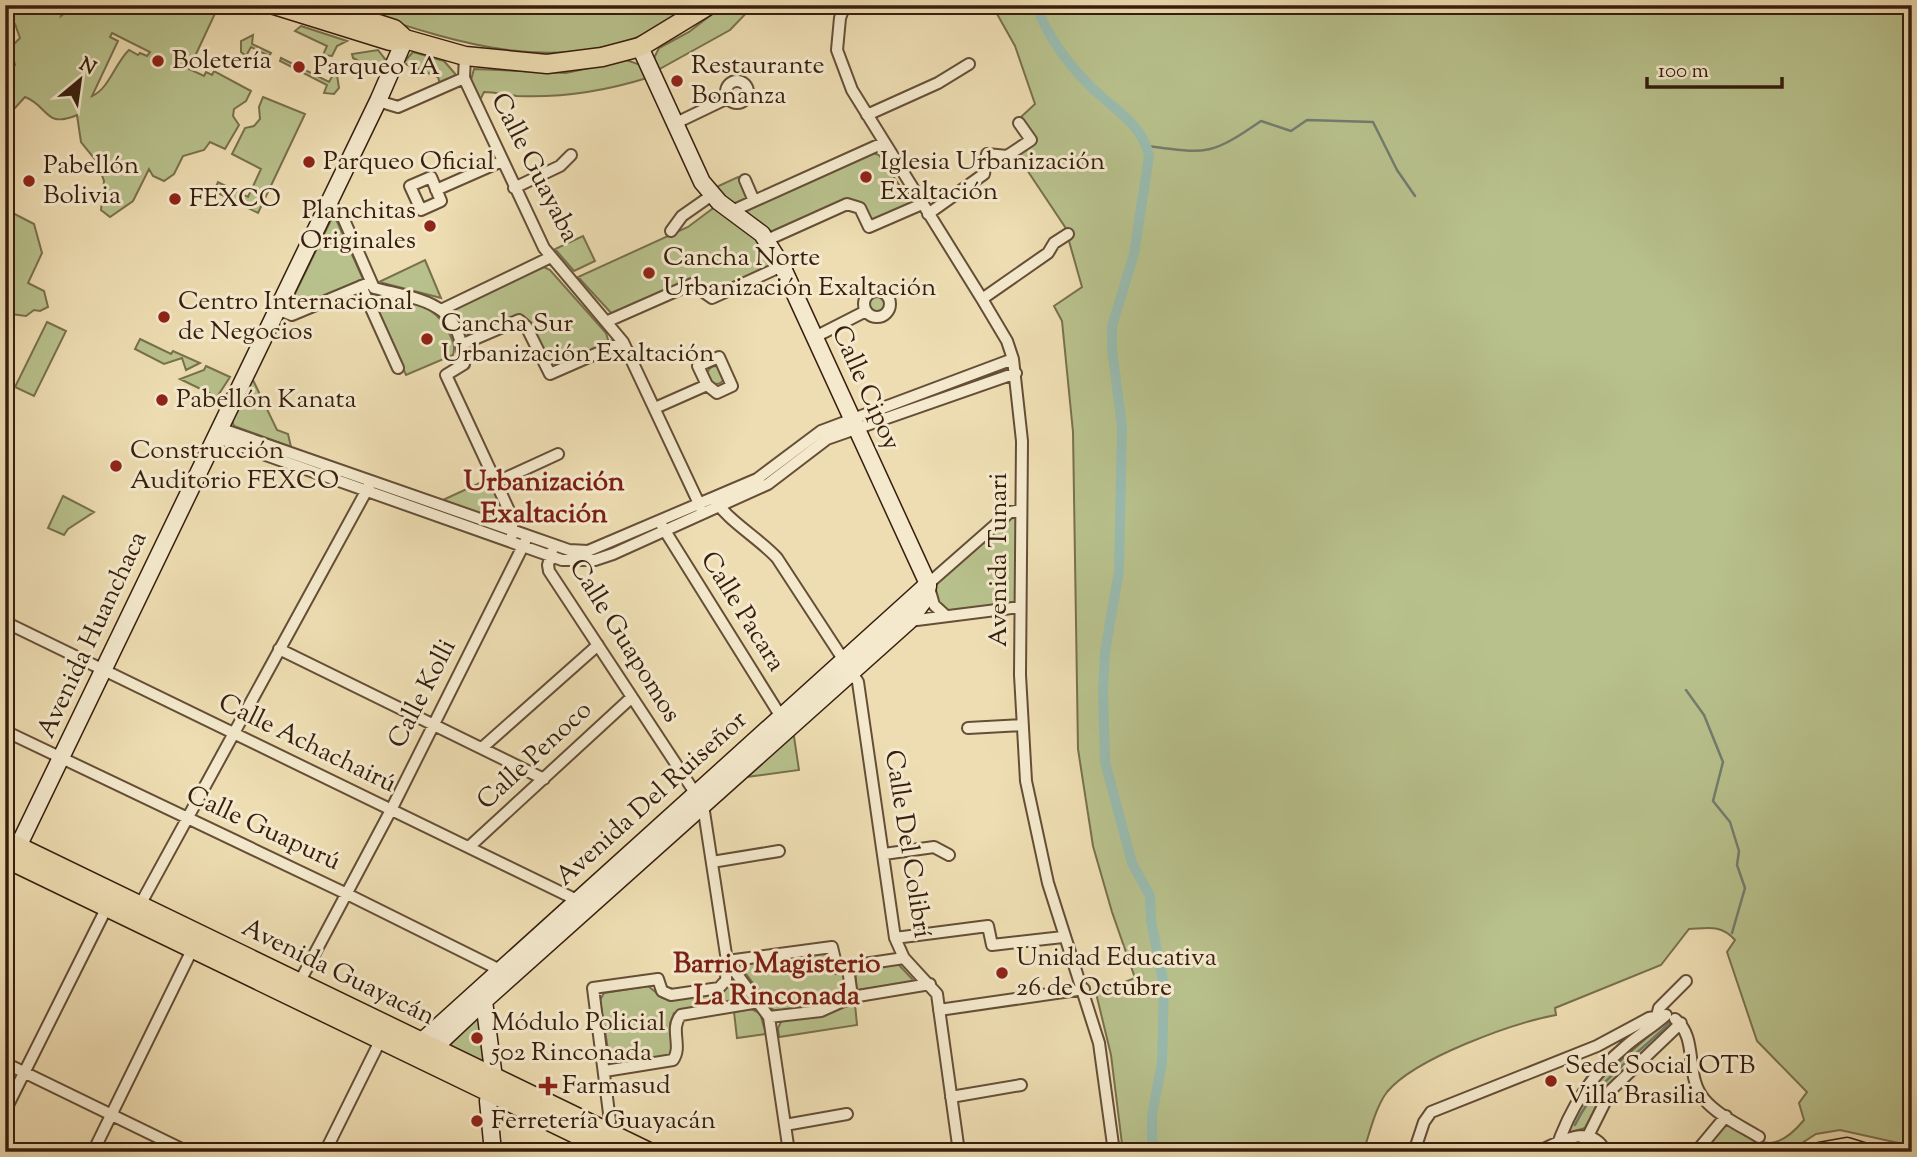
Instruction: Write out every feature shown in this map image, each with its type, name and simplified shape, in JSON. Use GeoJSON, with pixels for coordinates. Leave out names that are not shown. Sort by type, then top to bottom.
{"type":"FeatureCollection","features":[{"type":"Feature","properties":{"kind":"main road"},"geometry":{"type":"LineString","coordinates":[[274,5],[390,41],[405,39],[465,56],[547,64],[602,57],[640,47],[709,5]]}},
{"type":"Feature","properties":{"kind":"main road"},"geometry":{"type":"LineString","coordinates":[[319,5],[394,29],[405,39]]}},
{"type":"Feature","properties":{"kind":"main road","name":"Avenida Huanchaca"},"geometry":{"type":"LineString","coordinates":[[9,856],[62,759],[378,101],[405,39]]}},
{"type":"Feature","properties":{"kind":"main road","name":"Calle Cipoy"},"geometry":{"type":"LineString","coordinates":[[640,47],[702,182],[712,195],[767,240],[782,266],[928,584]]}},
{"type":"Feature","properties":{"kind":"main road","name":"Avenida Del Ruiseñor"},"geometry":{"type":"LineString","coordinates":[[849,664],[909,621],[925,599],[928,584]]}},
{"type":"Feature","properties":{"kind":"main road","name":"Avenida Del Ruiseñor"},"geometry":{"type":"LineString","coordinates":[[424,1052],[484,1001],[583,904],[849,664],[928,584]]}},
{"type":"Feature","properties":{"kind":"main road","name":"Avenida Guayacán"},"geometry":{"type":"LineString","coordinates":[[9,856],[140,905],[299,984],[613,1152]]}},
{"type":"Feature","properties":{"kind":"main road","name":"Avenida Guayacán"},"geometry":{"type":"LineString","coordinates":[[9,856],[107,907],[381,1039],[424,1052]]}},
{"type":"Feature","properties":{"kind":"main road","name":"Avenida Del Ruiseñor"},"geometry":{"type":"LineString","coordinates":[[424,1052],[500,970],[583,904]]}},
{"type":"Feature","properties":{"kind":"main road"},"geometry":{"type":"LineString","coordinates":[[484,1001],[494,1152]]}},
{"type":"Feature","properties":{"kind":"main road","name":"Avenida Guayacán"},"geometry":{"type":"LineString","coordinates":[[491,1085],[606,1131],[649,1152]]}},
{"type":"Feature","properties":{"kind":"main road"},"geometry":{"type":"LineString","coordinates":[[1819,1152],[1847,1147],[1863,1152]]}},
{"type":"Feature","properties":{"kind":"street","name":"Avenida Tunari"},"geometry":{"type":"LineString","coordinates":[[845,5],[840,18],[837,50],[852,90],[982,299],[1007,341],[1013,359],[1022,441],[1020,607],[1022,726],[1026,781],[1039,851],[1063,937],[1084,989],[1099,1043],[1114,1152]]}},
{"type":"Feature","properties":{"kind":"street","name":"Calle Guayaba"},"geometry":{"type":"LineString","coordinates":[[465,56],[464,78],[514,188],[551,257],[624,342],[701,508]]}},
{"type":"Feature","properties":{"kind":"street"},"geometry":{"type":"LineString","coordinates":[[866,115],[938,83],[970,64]]}},
{"type":"Feature","properties":{"kind":"street"},"geometry":{"type":"LineString","coordinates":[[378,101],[398,107],[464,78]]}},
{"type":"Feature","properties":{"kind":"street"},"geometry":{"type":"LineString","coordinates":[[676,123],[728,98]]}},
{"type":"Feature","properties":{"kind":"street"},"geometry":{"type":"LineString","coordinates":[[767,240],[847,204],[860,208],[869,228],[925,209],[984,174],[987,154],[1007,156],[1031,140],[1019,123]]}},
{"type":"Feature","properties":{"kind":"street"},"geometry":{"type":"LineString","coordinates":[[732,211],[883,143]]}},
{"type":"Feature","properties":{"kind":"street"},"geometry":{"type":"LineString","coordinates":[[514,188],[560,166],[571,155]]}},
{"type":"Feature","properties":{"kind":"street"},"geometry":{"type":"LineString","coordinates":[[436,190],[502,161]]}},
{"type":"Feature","properties":{"kind":"street"},"geometry":{"type":"LineString","coordinates":[[744,180],[754,201]]}},
{"type":"Feature","properties":{"kind":"street"},"geometry":{"type":"LineString","coordinates":[[671,231],[682,215],[712,195]]}},
{"type":"Feature","properties":{"kind":"street"},"geometry":{"type":"LineString","coordinates":[[328,204],[341,213],[398,368]]}},
{"type":"Feature","properties":{"kind":"street"},"geometry":{"type":"LineString","coordinates":[[982,299],[1048,253],[1054,243],[1068,234]]}},
{"type":"Feature","properties":{"kind":"street"},"geometry":{"type":"LineString","coordinates":[[443,309],[551,257]]}},
{"type":"Feature","properties":{"kind":"street"},"geometry":{"type":"LineString","coordinates":[[608,321],[692,285],[712,298],[782,266]]}},
{"type":"Feature","properties":{"kind":"street"},"geometry":{"type":"LineString","coordinates":[[277,309],[292,315],[366,284],[443,309],[463,344],[464,364],[446,375],[512,517],[512,536]]}},
{"type":"Feature","properties":{"kind":"street"},"geometry":{"type":"LineString","coordinates":[[815,337],[866,311]]}},
{"type":"Feature","properties":{"kind":"street"},"geometry":{"type":"LineString","coordinates":[[463,344],[519,320],[526,327],[550,374],[624,342]]}},
{"type":"Feature","properties":{"kind":"street"},"geometry":{"type":"LineString","coordinates":[[217,432],[552,550],[579,551],[597,549],[716,501],[768,484],[827,439],[855,423],[1013,359]]}},
{"type":"Feature","properties":{"kind":"street"},"geometry":{"type":"LineString","coordinates":[[855,423],[1016,373]]}},
{"type":"Feature","properties":{"kind":"street"},"geometry":{"type":"LineString","coordinates":[[655,408],[706,385]]}},
{"type":"Feature","properties":{"kind":"street"},"geometry":{"type":"LineString","coordinates":[[497,482],[558,454]]}},
{"type":"Feature","properties":{"kind":"street"},"geometry":{"type":"LineString","coordinates":[[140,905],[369,485]]}},
{"type":"Feature","properties":{"kind":"street","name":"Calle Del Colibrí"},"geometry":{"type":"LineString","coordinates":[[716,501],[777,558],[849,664],[858,682],[895,938],[904,958],[937,994],[959,1152]]}},
{"type":"Feature","properties":{"kind":"street","name":"Avenida Del Ruiseñor"},"geometry":{"type":"LineString","coordinates":[[928,584],[1010,512],[1021,510]]}},
{"type":"Feature","properties":{"kind":"street","name":"Calle Pacara"},"geometry":{"type":"LineString","coordinates":[[662,525],[784,723]]}},
{"type":"Feature","properties":{"kind":"street","name":"Calle Kolli"},"geometry":{"type":"LineString","coordinates":[[299,984],[391,810],[526,541]]}},
{"type":"Feature","properties":{"kind":"street","name":"Calle Guapomos"},"geometry":{"type":"LineString","coordinates":[[552,550],[549,570],[699,799]]}},
{"type":"Feature","properties":{"kind":"street","name":"Calle Cipoy"},"geometry":{"type":"LineString","coordinates":[[928,584],[934,605],[946,616]]}},
{"type":"Feature","properties":{"kind":"street"},"geometry":{"type":"LineString","coordinates":[[909,621],[1020,607]]}},
{"type":"Feature","properties":{"kind":"street","name":"Calle Achachairú"},"geometry":{"type":"LineString","coordinates":[[5,622],[583,904]]}},
{"type":"Feature","properties":{"kind":"street","name":"Calle Penoco"},"geometry":{"type":"LineString","coordinates":[[483,747],[598,645]]}},
{"type":"Feature","properties":{"kind":"street"},"geometry":{"type":"LineString","coordinates":[[279,649],[544,779]]}},
{"type":"Feature","properties":{"kind":"street","name":"Calle Penoco"},"geometry":{"type":"LineString","coordinates":[[469,847],[632,697]]}},
{"type":"Feature","properties":{"kind":"street"},"geometry":{"type":"LineString","coordinates":[[968,728],[1022,726]]}},
{"type":"Feature","properties":{"kind":"street","name":"Calle Guapurú"},"geometry":{"type":"LineString","coordinates":[[5,732],[347,894],[500,970]]}},
{"type":"Feature","properties":{"kind":"street"},"geometry":{"type":"LineString","coordinates":[[606,1131],[610,1121],[606,1071],[593,988],[657,979],[662,991],[671,995],[719,988],[726,980],[727,961],[699,799]]}},
{"type":"Feature","properties":{"kind":"street"},"geometry":{"type":"LineString","coordinates":[[884,854],[934,848],[949,855]]}},
{"type":"Feature","properties":{"kind":"street"},"geometry":{"type":"LineString","coordinates":[[712,862],[779,851]]}},
{"type":"Feature","properties":{"kind":"street"},"geometry":{"type":"LineString","coordinates":[[5,1111],[107,907]]}},
{"type":"Feature","properties":{"kind":"street"},"geometry":{"type":"LineString","coordinates":[[895,938],[988,926],[992,945],[1063,937]]}},
{"type":"Feature","properties":{"kind":"street"},"geometry":{"type":"LineString","coordinates":[[727,961],[832,947],[837,968],[904,958]]}},
{"type":"Feature","properties":{"kind":"street"},"geometry":{"type":"LineString","coordinates":[[93,1152],[193,948]]}},
{"type":"Feature","properties":{"kind":"street"},"geometry":{"type":"LineString","coordinates":[[727,961],[769,1017],[775,1042],[789,1152]]}},
{"type":"Feature","properties":{"kind":"street"},"geometry":{"type":"LineString","coordinates":[[848,968],[852,997]]}},
{"type":"Feature","properties":{"kind":"street"},"geometry":{"type":"LineString","coordinates":[[1686,981],[1659,1008],[1662,1015],[1681,1023],[1689,1040],[1691,1068],[1705,1101],[1759,1137]]}},
{"type":"Feature","properties":{"kind":"street"},"geometry":{"type":"LineString","coordinates":[[769,1017],[821,1011],[852,997],[930,984]]}},
{"type":"Feature","properties":{"kind":"street"},"geometry":{"type":"LineString","coordinates":[[939,1010],[1084,989]]}},
{"type":"Feature","properties":{"kind":"street"},"geometry":{"type":"LineString","coordinates":[[606,1071],[673,1060],[678,1049],[676,1023],[685,1013],[759,1002]]}},
{"type":"Feature","properties":{"kind":"street"},"geometry":{"type":"LineString","coordinates":[[1556,1147],[1577,1099],[1589,1082],[1613,1057],[1662,1015]]}},
{"type":"Feature","properties":{"kind":"street"},"geometry":{"type":"LineString","coordinates":[[1413,1152],[1424,1122],[1431,1112],[1597,1046],[1662,1015]]}},
{"type":"Feature","properties":{"kind":"street"},"geometry":{"type":"LineString","coordinates":[[1580,1152],[1611,1090],[1681,1023]]}},
{"type":"Feature","properties":{"kind":"street"},"geometry":{"type":"LineString","coordinates":[[325,1152],[381,1039]]}},
{"type":"Feature","properties":{"kind":"street"},"geometry":{"type":"LineString","coordinates":[[5,1063],[188,1152]]}},
{"type":"Feature","properties":{"kind":"street"},"geometry":{"type":"LineString","coordinates":[[951,1097],[1021,1085]]}},
{"type":"Feature","properties":{"kind":"street"},"geometry":{"type":"LineString","coordinates":[[785,1125],[848,1114]]}},
{"type":"Feature","properties":{"kind":"street"},"geometry":{"type":"LineString","coordinates":[[1696,1152],[1726,1116]]}},
{"type":"Feature","properties":{"kind":"street"},"geometry":{"type":"LineString","coordinates":[[1537,1152],[1587,1135],[1599,1139],[1606,1152]]}},
{"type":"Feature","properties":{"kind":"green space"},"geometry":{"type":"Polygon","coordinates":[[[5,5],[52,5],[62,12],[61,16],[75,5],[219,5],[189,69],[204,76],[206,72],[212,75],[214,71],[251,91],[246,101],[234,109],[233,116],[239,125],[225,149],[210,142],[204,150],[183,156],[174,174],[164,181],[153,176],[149,169],[133,201],[110,217],[101,210],[104,181],[97,162],[81,142],[77,115],[66,119],[52,118],[25,97],[14,109],[5,109],[5,72],[15,65],[13,57],[5,52],[11,50],[20,38],[15,24],[5,21],[5,5]],[[112,33],[110,37],[118,41],[92,96],[103,88],[129,50],[147,56],[150,52],[112,33]]]}},
{"type":"Feature","properties":{"kind":"green space"},"geometry":{"type":"Polygon","coordinates":[[[340,5],[695,5],[643,35],[605,47],[567,52],[529,52],[453,39],[340,5]]]}},
{"type":"Feature","properties":{"kind":"green space"},"geometry":{"type":"Polygon","coordinates":[[[724,5],[754,5],[730,30],[656,71],[654,58],[659,48],[689,32],[724,5]]]}},
{"type":"Feature","properties":{"kind":"green space"},"geometry":{"type":"Polygon","coordinates":[[[992,5],[1912,5],[1912,1146],[1840,1130],[1816,1134],[1788,1152],[1702,1152],[1728,1122],[1758,1141],[1767,1143],[1784,1139],[1804,1120],[1799,1103],[1807,1092],[1757,1041],[1727,952],[1735,940],[1725,931],[1708,928],[1689,929],[1661,965],[1555,1008],[1556,1015],[1491,1034],[1419,1067],[1401,1079],[1383,1098],[1363,1152],[1123,1152],[1111,1055],[1096,993],[1135,978],[1093,846],[1078,749],[1073,432],[1062,321],[1054,306],[1082,287],[1065,227],[1017,155],[1035,142],[1020,118],[1035,104],[1015,46],[992,5]]]}},
{"type":"Feature","properties":{"kind":"green space"},"geometry":{"type":"Polygon","coordinates":[[[301,26],[347,41],[337,46],[332,56],[323,55],[327,46],[295,31],[301,26]]]}},
{"type":"Feature","properties":{"kind":"green space"},"geometry":{"type":"Polygon","coordinates":[[[253,35],[252,44],[271,53],[269,56],[251,47],[246,56],[241,52],[241,41],[253,35]]]}},
{"type":"Feature","properties":{"kind":"green space"},"geometry":{"type":"Polygon","coordinates":[[[378,50],[385,59],[379,72],[353,58],[352,54],[378,50]]]}},
{"type":"Feature","properties":{"kind":"green space"},"geometry":{"type":"Polygon","coordinates":[[[413,52],[444,61],[458,77],[440,84],[438,77],[403,63],[413,52]]]}},
{"type":"Feature","properties":{"kind":"green space"},"geometry":{"type":"Polygon","coordinates":[[[281,58],[329,82],[334,73],[337,75],[339,88],[334,94],[324,93],[327,85],[280,61],[281,58]]]}},
{"type":"Feature","properties":{"kind":"green space"},"geometry":{"type":"Polygon","coordinates":[[[626,60],[641,65],[647,78],[615,87],[567,95],[517,96],[484,92],[479,102],[471,80],[474,69],[566,73],[626,60]]]}},
{"type":"Feature","properties":{"kind":"green space"},"geometry":{"type":"Polygon","coordinates":[[[263,97],[305,114],[258,213],[214,191],[218,182],[248,197],[261,169],[232,154],[245,128],[254,126],[260,119],[259,107],[263,97]]]}},
{"type":"Feature","properties":{"kind":"green space"},"geometry":{"type":"Polygon","coordinates":[[[873,153],[879,155],[912,204],[871,222],[861,204],[850,200],[768,235],[744,212],[873,153]]]}},
{"type":"Feature","properties":{"kind":"green space"},"geometry":{"type":"Polygon","coordinates":[[[738,177],[748,197],[734,206],[712,189],[738,177]]]}},
{"type":"Feature","properties":{"kind":"green space"},"geometry":{"type":"Polygon","coordinates":[[[716,206],[756,235],[775,264],[715,290],[695,280],[613,315],[578,277],[688,227],[716,206]]]}},
{"type":"Feature","properties":{"kind":"green space"},"geometry":{"type":"Polygon","coordinates":[[[5,209],[34,224],[42,253],[28,283],[44,291],[48,307],[40,311],[34,310],[26,316],[11,314],[5,304],[5,209]]]}},
{"type":"Feature","properties":{"kind":"green space"},"geometry":{"type":"Polygon","coordinates":[[[335,217],[363,279],[291,312],[287,310],[331,220],[335,217]]]}},
{"type":"Feature","properties":{"kind":"green space"},"geometry":{"type":"Polygon","coordinates":[[[583,236],[595,261],[574,271],[555,249],[583,236]]]}},
{"type":"Feature","properties":{"kind":"green space"},"geometry":{"type":"Polygon","coordinates":[[[425,260],[441,298],[379,282],[425,260]]]}},
{"type":"Feature","properties":{"kind":"green space"},"geometry":{"type":"Polygon","coordinates":[[[544,267],[550,270],[606,333],[609,343],[556,366],[550,364],[523,316],[472,336],[463,332],[452,309],[544,267]]]}},
{"type":"Feature","properties":{"kind":"green space"},"geometry":{"type":"Polygon","coordinates":[[[376,294],[417,304],[434,313],[447,329],[454,345],[453,355],[406,375],[372,298],[376,294]]]}},
{"type":"Feature","properties":{"kind":"green space"},"geometry":{"type":"Polygon","coordinates":[[[874,296],[880,296],[885,304],[883,310],[874,312],[869,307],[869,301],[874,296]]]}},
{"type":"Feature","properties":{"kind":"green space"},"geometry":{"type":"Polygon","coordinates":[[[47,322],[66,331],[34,396],[15,387],[47,322]]]}},
{"type":"Feature","properties":{"kind":"green space"},"geometry":{"type":"Polygon","coordinates":[[[140,339],[171,354],[173,351],[200,363],[186,370],[182,358],[164,364],[135,349],[140,339]]]}},
{"type":"Feature","properties":{"kind":"green space"},"geometry":{"type":"Polygon","coordinates":[[[206,366],[230,377],[217,397],[180,379],[204,370],[206,366]]]}},
{"type":"Feature","properties":{"kind":"green space"},"geometry":{"type":"Polygon","coordinates":[[[716,366],[722,369],[725,375],[722,381],[716,384],[710,381],[707,375],[710,369],[716,366]]]}},
{"type":"Feature","properties":{"kind":"green space"},"geometry":{"type":"Polygon","coordinates":[[[1010,366],[1011,368],[859,423],[858,420],[1010,366]]]}},
{"type":"Feature","properties":{"kind":"green space"},"geometry":{"type":"Polygon","coordinates":[[[252,378],[277,430],[288,434],[291,447],[234,426],[232,421],[252,378]]]}},
{"type":"Feature","properties":{"kind":"green space"},"geometry":{"type":"Polygon","coordinates":[[[488,476],[506,515],[500,521],[443,500],[482,482],[488,476]]]}},
{"type":"Feature","properties":{"kind":"green space"},"geometry":{"type":"Polygon","coordinates":[[[63,496],[94,512],[68,529],[64,535],[48,528],[63,496]]]}},
{"type":"Feature","properties":{"kind":"green space"},"geometry":{"type":"Polygon","coordinates":[[[1012,516],[1017,519],[1015,601],[1012,604],[952,612],[943,607],[936,595],[937,579],[1012,516]]]}},
{"type":"Feature","properties":{"kind":"green space"},"geometry":{"type":"Polygon","coordinates":[[[793,730],[799,770],[739,778],[793,730]]]}},
{"type":"Feature","properties":{"kind":"green space"},"geometry":{"type":"Polygon","coordinates":[[[828,952],[843,972],[847,990],[833,1001],[814,1008],[793,1012],[774,1011],[743,970],[747,962],[828,952]]]}},
{"type":"Feature","properties":{"kind":"green space"},"geometry":{"type":"Polygon","coordinates":[[[898,964],[915,982],[857,990],[855,971],[898,964]]]}},
{"type":"Feature","properties":{"kind":"green space"},"geometry":{"type":"Polygon","coordinates":[[[736,980],[748,994],[746,999],[674,1013],[670,1024],[672,1056],[614,1064],[610,1062],[600,1000],[604,993],[648,986],[663,998],[673,1000],[723,990],[731,981],[736,980]]]}},
{"type":"Feature","properties":{"kind":"green space"},"geometry":{"type":"Polygon","coordinates":[[[855,1004],[857,1025],[779,1037],[778,1028],[782,1020],[820,1014],[855,1004]]]}},
{"type":"Feature","properties":{"kind":"green space"},"geometry":{"type":"Polygon","coordinates":[[[751,1009],[760,1013],[766,1034],[737,1038],[734,1012],[751,1009]]]}},
{"type":"Feature","properties":{"kind":"green space"},"geometry":{"type":"Polygon","coordinates":[[[478,1012],[484,1063],[452,1049],[449,1040],[478,1012]]]}},
{"type":"Feature","properties":{"kind":"green space"},"geometry":{"type":"Polygon","coordinates":[[[1667,1020],[1671,1025],[1606,1087],[1585,1128],[1568,1133],[1579,1108],[1603,1076],[1667,1020]]]}},
{"type":"Feature","properties":{"kind":"waterway"},"geometry":{"type":"LineString","coordinates":[[1036,5],[1066,59],[1091,87],[1133,125],[1149,156],[1134,254],[1112,326],[1112,350],[1122,426],[1119,571],[1105,652],[1103,691],[1105,762],[1132,863],[1150,896],[1151,921],[1164,985],[1162,1063],[1152,1115],[1152,1140],[1157,1152]]}},
{"type":"Feature","properties":{"kind":"waterway"},"geometry":{"type":"LineString","coordinates":[[1147,146],[1207,150],[1230,141],[1261,121],[1291,131],[1307,120],[1373,122],[1397,170],[1415,196]]}},
{"type":"Feature","properties":{"kind":"waterway"},"geometry":{"type":"LineString","coordinates":[[1686,690],[1704,715],[1723,762],[1713,801],[1730,822],[1739,851],[1737,865],[1745,888],[1732,933]]}},
{"type":"Feature","properties":{"kind":"waterway"},"geometry":{"type":"LineString","coordinates":[[1575,1125],[1605,1082],[1669,1023]]}},
{"type":"Feature","properties":{"kind":"waterway"},"geometry":{"type":"LineString","coordinates":[[1566,1152],[1568,1148]]}},
{"type":"Feature","properties":{"kind":"place","name":"Boletería"},"geometry":{"type":"Point","coordinates":[158,61]}},
{"type":"Feature","properties":{"kind":"place","name":"Parqueo 1A"},"geometry":{"type":"Point","coordinates":[299,67]}},
{"type":"Feature","properties":{"kind":"place","name":"Restaurante Bonanza"},"geometry":{"type":"Point","coordinates":[677,81]}},
{"type":"Feature","properties":{"kind":"place","name":"Parqueo Oficial"},"geometry":{"type":"Point","coordinates":[309,162]}},
{"type":"Feature","properties":{"kind":"place","name":"Iglesia Urbanización Exaltación"},"geometry":{"type":"Point","coordinates":[866,177]}},
{"type":"Feature","properties":{"kind":"place","name":"Pabellón Bolivia"},"geometry":{"type":"Point","coordinates":[29,181]}},
{"type":"Feature","properties":{"kind":"place","name":"FEXCO"},"geometry":{"type":"Point","coordinates":[175,199]}},
{"type":"Feature","properties":{"kind":"place","name":"Planchitas Originales"},"geometry":{"type":"Point","coordinates":[430,226]}},
{"type":"Feature","properties":{"kind":"place","name":"Cancha Norte Urbanización Exaltación"},"geometry":{"type":"Point","coordinates":[649,273]}},
{"type":"Feature","properties":{"kind":"place","name":"Centro Internacional de Negocios"},"geometry":{"type":"Point","coordinates":[164,317]}},
{"type":"Feature","properties":{"kind":"place","name":"Cancha Sur Urbanización Exaltación"},"geometry":{"type":"Point","coordinates":[427,339]}},
{"type":"Feature","properties":{"kind":"place","name":"Pabellón Kanata"},"geometry":{"type":"Point","coordinates":[162,400]}},
{"type":"Feature","properties":{"kind":"place","name":"Construcción Auditorio FEXCO"},"geometry":{"type":"Point","coordinates":[116,466]}},
{"type":"Feature","properties":{"kind":"place","name":"Unidad Educativa 26 de Octubre"},"geometry":{"type":"Point","coordinates":[1002,973]}},
{"type":"Feature","properties":{"kind":"place","name":"Módulo Policial 502 Rinconada"},"geometry":{"type":"Point","coordinates":[477,1038]}},
{"type":"Feature","properties":{"kind":"place","name":"Sede Social OTB Villa Brasilia"},"geometry":{"type":"Point","coordinates":[1551,1081]}},
{"type":"Feature","properties":{"kind":"place","name":"Farmasud"},"geometry":{"type":"Point","coordinates":[548,1086]}},
{"type":"Feature","properties":{"kind":"place","name":"Ferretería Guayacán"},"geometry":{"type":"Point","coordinates":[477,1121]}},
{"type":"Feature","properties":{"kind":"district","name":"Urbanización Exaltación"},"geometry":{"type":"Point","coordinates":[544,499]}},
{"type":"Feature","properties":{"kind":"district","name":"Barrio Magisterio La Rinconada"},"geometry":{"type":"Point","coordinates":[777,981]}}]}
